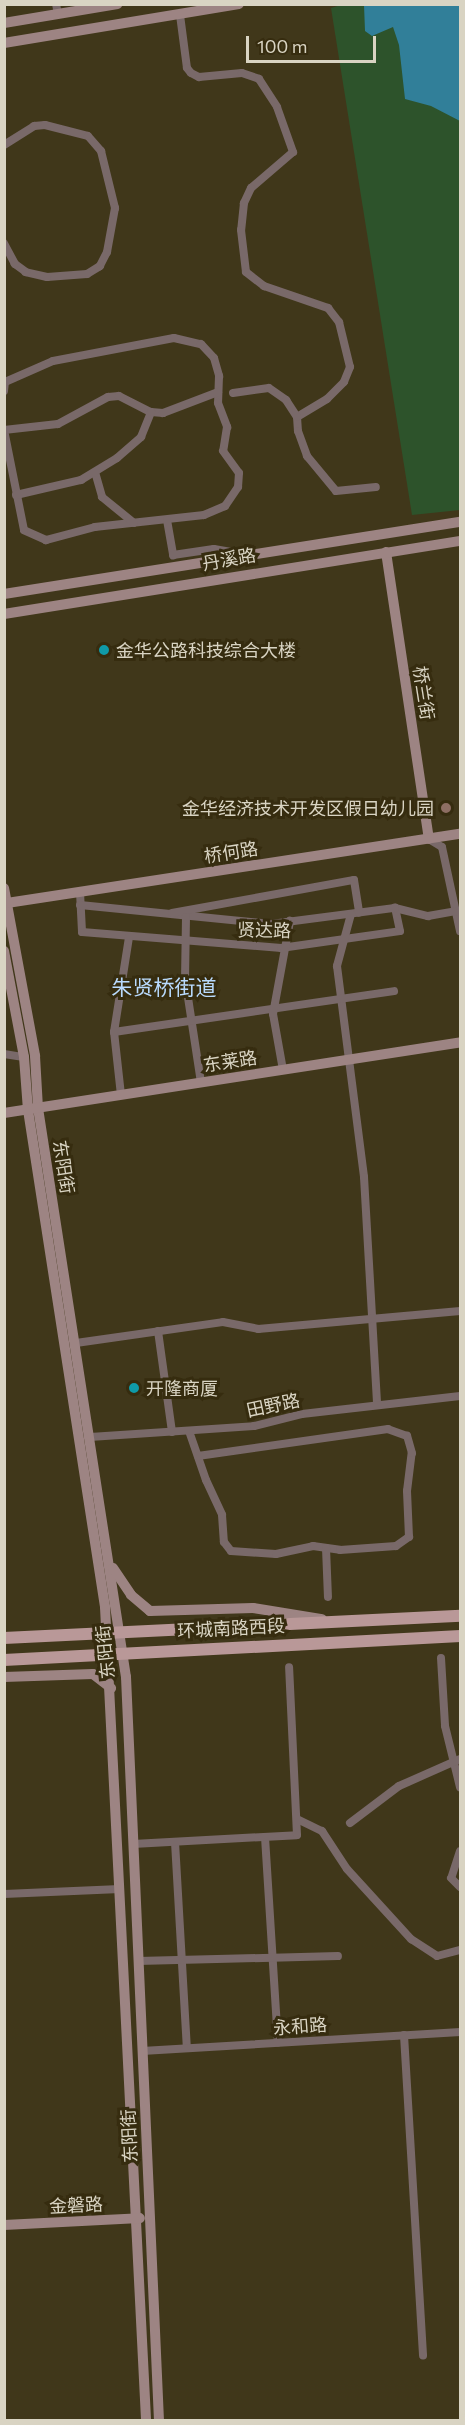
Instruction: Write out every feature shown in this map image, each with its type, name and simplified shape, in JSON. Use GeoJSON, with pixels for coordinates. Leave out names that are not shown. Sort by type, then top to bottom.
{"type":"FeatureCollection","features":[{"type":"Feature","properties":{"kind":"main road"},"geometry":{"type":"LineString","coordinates":[[4,23],[57,9],[117,4]]}},
{"type":"Feature","properties":{"kind":"main road"},"geometry":{"type":"LineString","coordinates":[[4,43],[239,4]]}},
{"type":"Feature","properties":{"kind":"main road","name":"丹溪路"},"geometry":{"type":"LineString","coordinates":[[4,594],[460,522]]}},
{"type":"Feature","properties":{"kind":"main road","name":"丹溪路"},"geometry":{"type":"LineString","coordinates":[[4,614],[460,541]]}},
{"type":"Feature","properties":{"kind":"main road","name":"桥兰街"},"geometry":{"type":"LineString","coordinates":[[386,552],[429,839]]}},
{"type":"Feature","properties":{"kind":"main road","name":"桥何路"},"geometry":{"type":"LineString","coordinates":[[7,903],[460,834]]}},
{"type":"Feature","properties":{"kind":"main road","name":"东阳街"},"geometry":{"type":"LineString","coordinates":[[4,888],[35,1056],[33,1109],[113,1630],[123,1653],[159,2421]]}},
{"type":"Feature","properties":{"kind":"main road","name":"东阳街"},"geometry":{"type":"LineString","coordinates":[[4,951],[76,1343],[110,1563],[113,1630],[109,1652],[134,2218],[146,2421]]}},
{"type":"Feature","properties":{"kind":"main road","name":"东莱路"},"geometry":{"type":"LineString","coordinates":[[4,1113],[460,1042]]}},
{"type":"Feature","properties":{"kind":"main road"},"geometry":{"type":"LineString","coordinates":[[110,1563],[131,1595],[150,1611],[253,1608],[328,1620]]}},
{"type":"Feature","properties":{"kind":"main road","name":"环城南路西段"},"geometry":{"type":"LineString","coordinates":[[4,1638],[113,1630],[460,1616]]}},
{"type":"Feature","properties":{"kind":"main road","name":"环城南路西段"},"geometry":{"type":"LineString","coordinates":[[4,1660],[109,1652],[460,1636]]}},
{"type":"Feature","properties":{"kind":"main road"},"geometry":{"type":"LineString","coordinates":[[4,1677],[93,1674],[111,1688]]}},
{"type":"Feature","properties":{"kind":"main road","name":"金磐路"},"geometry":{"type":"LineString","coordinates":[[4,2225],[150,2218]]}},
{"type":"Feature","properties":{"kind":"street"},"geometry":{"type":"LineString","coordinates":[[180,15],[187,68],[191,73],[198,77],[235,72],[259,79],[277,107],[293,152],[251,188],[244,202],[241,230],[246,272],[264,286],[328,308],[343,332],[350,367],[344,381],[327,399],[297,417]]}},
{"type":"Feature","properties":{"kind":"street"},"geometry":{"type":"LineString","coordinates":[[4,145],[34,126],[45,124],[88,136],[101,151],[115,208],[107,252],[100,267],[87,274],[47,278],[26,272],[15,264],[4,243]]}},
{"type":"Feature","properties":{"kind":"street"},"geometry":{"type":"LineString","coordinates":[[4,391],[5,382],[53,361],[174,338],[201,344],[214,358],[218,392],[226,427],[223,451],[239,473],[238,487],[225,507],[204,515],[95,527],[46,540],[24,530],[4,430],[58,424],[108,397],[119,396],[140,404],[151,412],[192,405],[218,392]]}},
{"type":"Feature","properties":{"kind":"street"},"geometry":{"type":"LineString","coordinates":[[233,393],[269,388],[286,400],[297,417],[307,456],[336,491],[376,487]]}},
{"type":"Feature","properties":{"kind":"street"},"geometry":{"type":"LineString","coordinates":[[16,495],[81,480],[141,437],[151,412]]}},
{"type":"Feature","properties":{"kind":"street"},"geometry":{"type":"LineString","coordinates":[[95,471],[102,497],[135,523]]}},
{"type":"Feature","properties":{"kind":"street"},"geometry":{"type":"LineString","coordinates":[[167,520],[173,555],[214,549],[245,555]]}},
{"type":"Feature","properties":{"kind":"street"},"geometry":{"type":"LineString","coordinates":[[429,839],[441,847],[460,931]]}},
{"type":"Feature","properties":{"kind":"street"},"geometry":{"type":"LineString","coordinates":[[162,915],[354,880],[355,913],[344,939],[337,966],[364,1177],[369,1319],[377,1405]]}},
{"type":"Feature","properties":{"kind":"street","name":"贤达路"},"geometry":{"type":"LineString","coordinates":[[80,892],[82,932],[286,947],[400,931],[395,908]]}},
{"type":"Feature","properties":{"kind":"street"},"geometry":{"type":"LineString","coordinates":[[80,905],[162,915],[271,924],[395,908],[428,916],[456,910]]}},
{"type":"Feature","properties":{"kind":"street"},"geometry":{"type":"LineString","coordinates":[[186,917],[192,1020],[201,1082]]}},
{"type":"Feature","properties":{"kind":"street"},"geometry":{"type":"LineString","coordinates":[[283,1070],[274,1008],[290,921]]}},
{"type":"Feature","properties":{"kind":"street"},"geometry":{"type":"LineString","coordinates":[[121,1095],[114,1032],[129,937]]}},
{"type":"Feature","properties":{"kind":"street"},"geometry":{"type":"LineString","coordinates":[[114,1032],[394,991]]}},
{"type":"Feature","properties":{"kind":"street"},"geometry":{"type":"LineString","coordinates":[[4,1054],[24,1057]]}},
{"type":"Feature","properties":{"kind":"street"},"geometry":{"type":"LineString","coordinates":[[4,1060],[24,1057]]}},
{"type":"Feature","properties":{"kind":"street"},"geometry":{"type":"LineString","coordinates":[[76,1343],[223,1322],[258,1329],[460,1311]]}},
{"type":"Feature","properties":{"kind":"street"},"geometry":{"type":"LineString","coordinates":[[158,1331],[172,1432]]}},
{"type":"Feature","properties":{"kind":"street","name":"田野路"},"geometry":{"type":"LineString","coordinates":[[90,1437],[254,1426],[302,1414],[460,1396]]}},
{"type":"Feature","properties":{"kind":"street"},"geometry":{"type":"LineString","coordinates":[[189,1431],[198,1456],[222,1515],[224,1542],[231,1551],[276,1554],[313,1546],[326,1548],[396,1545],[409,1537],[407,1491],[412,1453],[407,1436],[388,1429],[198,1456]]}},
{"type":"Feature","properties":{"kind":"street"},"geometry":{"type":"LineString","coordinates":[[326,1548],[328,1597]]}},
{"type":"Feature","properties":{"kind":"street"},"geometry":{"type":"LineString","coordinates":[[441,1658],[445,1726],[458,1758],[460,1787]]}},
{"type":"Feature","properties":{"kind":"street"},"geometry":{"type":"LineString","coordinates":[[133,1844],[297,1835],[289,1667]]}},
{"type":"Feature","properties":{"kind":"street"},"geometry":{"type":"LineString","coordinates":[[350,1822],[399,1786],[458,1758]]}},
{"type":"Feature","properties":{"kind":"street"},"geometry":{"type":"LineString","coordinates":[[297,1819],[321,1832],[347,1869],[411,1939],[437,1956],[460,1950]]}},
{"type":"Feature","properties":{"kind":"street"},"geometry":{"type":"LineString","coordinates":[[265,1837],[278,2043]]}},
{"type":"Feature","properties":{"kind":"street"},"geometry":{"type":"LineString","coordinates":[[175,1842],[187,2048]]}},
{"type":"Feature","properties":{"kind":"street"},"geometry":{"type":"LineString","coordinates":[[460,1851],[451,1878],[460,1887]]}},
{"type":"Feature","properties":{"kind":"street"},"geometry":{"type":"LineString","coordinates":[[4,1894],[120,1888]]}},
{"type":"Feature","properties":{"kind":"street"},"geometry":{"type":"LineString","coordinates":[[138,1960],[338,1956]]}},
{"type":"Feature","properties":{"kind":"street","name":"永和路"},"geometry":{"type":"LineString","coordinates":[[142,2051],[460,2032]]}},
{"type":"Feature","properties":{"kind":"street"},"geometry":{"type":"LineString","coordinates":[[404,2035],[423,2355]]}},
{"type":"Feature","properties":{"kind":"green space"},"geometry":{"type":"Polygon","coordinates":[[[344,4],[460,5],[460,510],[412,515],[331,8],[344,4]]]}},
{"type":"Feature","properties":{"kind":"water"},"geometry":{"type":"Polygon","coordinates":[[[364,5],[460,5],[460,121],[431,106],[405,99],[399,45],[393,27],[372,36],[365,31],[364,5]]]}},
{"type":"Feature","properties":{"kind":"place","name":"金华公路科技综合大楼"},"geometry":{"type":"Point","coordinates":[104,650]}},
{"type":"Feature","properties":{"kind":"place","name":"金华经济技术开发区假日幼儿园"},"geometry":{"type":"Point","coordinates":[446,808]}},
{"type":"Feature","properties":{"kind":"place","name":"开隆商厦"},"geometry":{"type":"Point","coordinates":[134,1388]}},
{"type":"Feature","properties":{"kind":"district","name":"朱贤桥街道"},"geometry":{"type":"Point","coordinates":[164,987]}}]}
